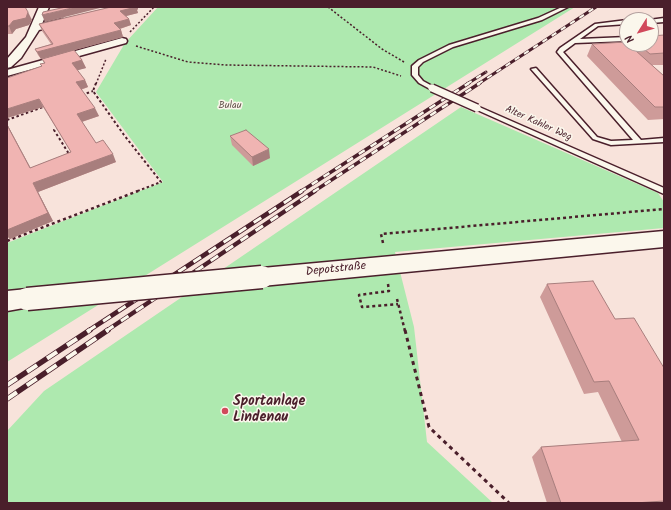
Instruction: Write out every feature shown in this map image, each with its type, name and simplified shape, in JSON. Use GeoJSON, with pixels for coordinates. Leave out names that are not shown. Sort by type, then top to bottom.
{"type":"FeatureCollection","features":[{"type":"Feature","properties":{"kind":"main road","name":"Depotstraße"},"geometry":{"type":"LineString","coordinates":[[17,300],[664,239]]}},
{"type":"Feature","properties":{"kind":"street"},"geometry":{"type":"LineString","coordinates":[[7,65],[21,50],[36,28],[44,7]]}},
{"type":"Feature","properties":{"kind":"street"},"geometry":{"type":"LineString","coordinates":[[36,28],[71,19]]}},
{"type":"Feature","properties":{"kind":"street"},"geometry":{"type":"LineString","coordinates":[[7,73],[122,41]]}},
{"type":"Feature","properties":{"kind":"lane"},"geometry":{"type":"LineString","coordinates":[[421,82],[415,75],[415,66],[431,55],[451,46],[540,19],[566,7]]}},
{"type":"Feature","properties":{"kind":"lane"},"geometry":{"type":"LineString","coordinates":[[619,23],[597,25],[573,41],[560,52],[639,142]]}},
{"type":"Feature","properties":{"kind":"lane"},"geometry":{"type":"LineString","coordinates":[[573,41],[619,39]]}},
{"type":"Feature","properties":{"kind":"lane"},"geometry":{"type":"LineString","coordinates":[[534,69],[595,138],[611,143],[664,140]]}},
{"type":"Feature","properties":{"kind":"lane","name":"Alter Kahler Weg"},"geometry":{"type":"LineString","coordinates":[[421,82],[664,191]]}},
{"type":"Feature","properties":{"kind":"path"},"geometry":{"type":"LineString","coordinates":[[79,96],[93,91],[104,62],[154,7]]}},
{"type":"Feature","properties":{"kind":"path"},"geometry":{"type":"LineString","coordinates":[[328,7],[382,49],[403,62],[415,66]]}},
{"type":"Feature","properties":{"kind":"path"},"geometry":{"type":"LineString","coordinates":[[122,41],[188,62],[226,65],[373,67],[421,82]]}},
{"type":"Feature","properties":{"kind":"path"},"geometry":{"type":"LineString","coordinates":[[7,241],[161,182],[124,135],[93,91]]}},
{"type":"Feature","properties":{"kind":"path"},"geometry":{"type":"LineString","coordinates":[[7,120],[51,104]]}},
{"type":"Feature","properties":{"kind":"path"},"geometry":{"type":"LineString","coordinates":[[44,107],[48,112]]}},
{"type":"Feature","properties":{"kind":"path"},"geometry":{"type":"LineString","coordinates":[[55,123],[59,128],[54,130],[69,154]]}},
{"type":"Feature","properties":{"kind":"path"},"geometry":{"type":"LineString","coordinates":[[383,243],[381,234],[664,209]]}},
{"type":"Feature","properties":{"kind":"path"},"geometry":{"type":"LineString","coordinates":[[386,278],[389,291],[359,295],[362,308],[398,304]]}},
{"type":"Feature","properties":{"kind":"path"},"geometry":{"type":"LineString","coordinates":[[397,300],[429,428],[509,503]]}},
{"type":"Feature","properties":{"kind":"green space","name":"Bulau"},"geometry":{"type":"Polygon","coordinates":[[[158,7],[575,7],[7,362],[7,243],[163,182],[96,92],[125,43],[158,7]]]}},
{"type":"Feature","properties":{"kind":"green space"},"geometry":{"type":"Polygon","coordinates":[[[461,107],[658,193],[664,202],[664,228],[395,252],[414,327],[427,442],[493,503],[7,503],[7,431],[44,391],[461,107]]]}},
{"type":"Feature","properties":{"kind":"building"},"geometry":{"type":"Polygon","coordinates":[[[7,7],[25,7],[28,12],[26,18],[13,21],[9,26],[7,26],[7,7]]]}},
{"type":"Feature","properties":{"kind":"building"},"geometry":{"type":"Polygon","coordinates":[[[66,7],[76,7],[42,15],[43,12],[66,7]]]}},
{"type":"Feature","properties":{"kind":"building"},"geometry":{"type":"Polygon","coordinates":[[[111,7],[136,7],[120,11],[129,19],[114,23],[121,30],[37,52],[35,49],[53,44],[39,24],[111,7]]]}},
{"type":"Feature","properties":{"kind":"building"},"geometry":{"type":"Polygon","coordinates":[[[659,35],[664,35],[664,53],[650,54],[648,52],[659,52],[659,35]]]}},
{"type":"Feature","properties":{"kind":"building"},"geometry":{"type":"Polygon","coordinates":[[[619,42],[619,52],[637,52],[664,76],[664,107],[655,107],[592,44],[619,42]]]}},
{"type":"Feature","properties":{"kind":"building"},"geometry":{"type":"Polygon","coordinates":[[[74,50],[82,60],[72,63],[85,80],[76,82],[95,108],[77,114],[96,143],[103,140],[113,154],[33,183],[48,213],[7,230],[7,125],[30,168],[71,152],[39,99],[7,109],[7,78],[42,66],[40,64],[45,63],[42,59],[74,50]]]}},
{"type":"Feature","properties":{"kind":"building"},"geometry":{"type":"Polygon","coordinates":[[[246,130],[269,149],[252,157],[230,136],[246,130]]]}},
{"type":"Feature","properties":{"kind":"building"},"geometry":{"type":"Polygon","coordinates":[[[593,281],[615,319],[634,318],[664,368],[664,501],[635,503],[561,503],[541,447],[639,440],[609,381],[594,382],[547,284],[593,281]]]}},
{"type":"Feature","properties":{"kind":"railway"},"geometry":{"type":"LineString","coordinates":[[478,84],[596,7]]}},
{"type":"Feature","properties":{"kind":"railway"},"geometry":{"type":"LineString","coordinates":[[467,84],[486,72]]}},
{"type":"Feature","properties":{"kind":"railway"},"geometry":{"type":"LineString","coordinates":[[300,192],[469,83]]}},
{"type":"Feature","properties":{"kind":"railway"},"geometry":{"type":"LineString","coordinates":[[313,192],[480,83]]}},
{"type":"Feature","properties":{"kind":"railway"},"geometry":{"type":"LineString","coordinates":[[88,331],[302,191]]}},
{"type":"Feature","properties":{"kind":"railway"},"geometry":{"type":"LineString","coordinates":[[106,331],[315,191]]}},
{"type":"Feature","properties":{"kind":"railway"},"geometry":{"type":"LineString","coordinates":[[7,385],[90,330]]}},
{"type":"Feature","properties":{"kind":"railway"},"geometry":{"type":"LineString","coordinates":[[7,399],[108,330]]}},
{"type":"Feature","properties":{"kind":"place","name":"Sportanlage Lindenau"},"geometry":{"type":"Point","coordinates":[225,411]}}]}
